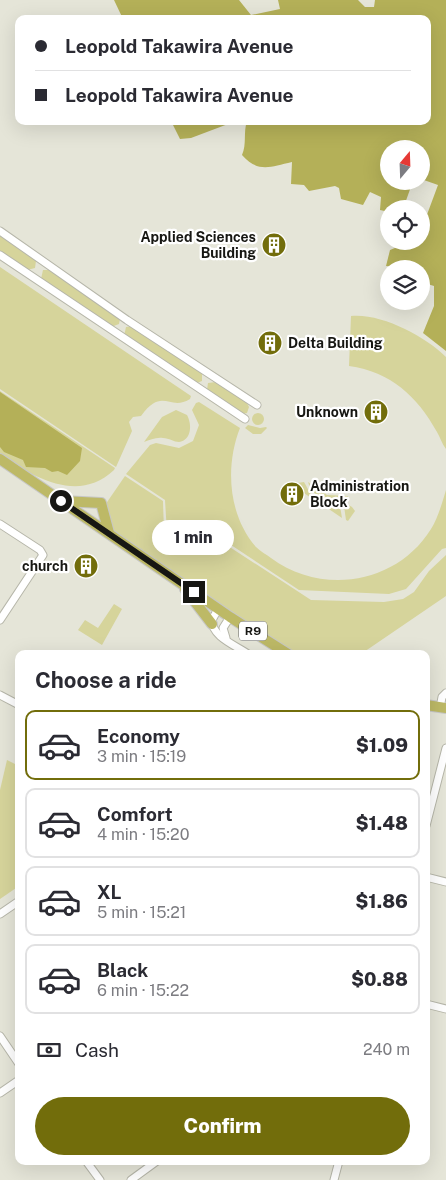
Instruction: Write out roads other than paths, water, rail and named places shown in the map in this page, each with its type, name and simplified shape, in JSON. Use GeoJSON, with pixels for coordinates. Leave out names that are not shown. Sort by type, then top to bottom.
{"type":"FeatureCollection","features":[{"type":"Feature","properties":{"kind":"highway","name":"R9"},"geometry":{"type":"LineString","coordinates":[[0,459],[181,584],[282,650]]}},
{"type":"Feature","properties":{"kind":"highway"},"geometry":{"type":"LineString","coordinates":[[61,501],[101,503],[109,533]]}},
{"type":"Feature","properties":{"kind":"highway"},"geometry":{"type":"LineString","coordinates":[[181,584],[212,624]]}},
{"type":"Feature","properties":{"kind":"highway"},"geometry":{"type":"LineString","coordinates":[[430,706],[443,708]]}},
{"type":"Feature","properties":{"kind":"street"},"geometry":{"type":"LineString","coordinates":[[0,231],[127,320],[257,405]]}},
{"type":"Feature","properties":{"kind":"street"},"geometry":{"type":"LineString","coordinates":[[0,255],[246,419]]}},
{"type":"Feature","properties":{"kind":"street"},"geometry":{"type":"LineString","coordinates":[[0,524],[42,551],[43,555],[0,620]]}},
{"type":"Feature","properties":{"kind":"street"},"geometry":{"type":"LineString","coordinates":[[218,608],[213,616],[212,624],[227,641],[242,650]]}},
{"type":"Feature","properties":{"kind":"street"},"geometry":{"type":"LineString","coordinates":[[227,641],[223,628],[230,617]]}},
{"type":"Feature","properties":{"kind":"street"},"geometry":{"type":"LineString","coordinates":[[443,708],[442,697],[446,693]]}},
{"type":"Feature","properties":{"kind":"street"},"geometry":{"type":"LineString","coordinates":[[0,695],[15,703]]}},
{"type":"Feature","properties":{"kind":"street"},"geometry":{"type":"LineString","coordinates":[[430,810],[446,748]]}},
{"type":"Feature","properties":{"kind":"street"},"geometry":{"type":"LineString","coordinates":[[430,878],[446,882]]}},
{"type":"Feature","properties":{"kind":"street"},"geometry":{"type":"LineString","coordinates":[[0,914],[15,904]]}},
{"type":"Feature","properties":{"kind":"street"},"geometry":{"type":"LineString","coordinates":[[430,1005],[446,1009]]}},
{"type":"Feature","properties":{"kind":"street"},"geometry":{"type":"LineString","coordinates":[[0,1036],[15,1058]]}},
{"type":"Feature","properties":{"kind":"street"},"geometry":{"type":"LineString","coordinates":[[0,1094],[15,1083]]}},
{"type":"Feature","properties":{"kind":"street"},"geometry":{"type":"LineString","coordinates":[[89,1165],[100,1180]]}},
{"type":"Feature","properties":{"kind":"street"},"geometry":{"type":"LineString","coordinates":[[131,1180],[151,1165]]}},
{"type":"Feature","properties":{"kind":"street"},"geometry":{"type":"LineString","coordinates":[[334,1180],[338,1165]]}},
{"type":"Feature","properties":{"kind":"place","name":"Applied Sciences Building"},"geometry":{"type":"Point","coordinates":[274,245]}},
{"type":"Feature","properties":{"kind":"place","name":"Delta Building"},"geometry":{"type":"Point","coordinates":[270,343]}},
{"type":"Feature","properties":{"kind":"place","name":"Unknown"},"geometry":{"type":"Point","coordinates":[376,412]}},
{"type":"Feature","properties":{"kind":"place","name":"Administration Block"},"geometry":{"type":"Point","coordinates":[292,494]}},
{"type":"Feature","properties":{"kind":"place","name":"church"},"geometry":{"type":"Point","coordinates":[86,566]}}]}
